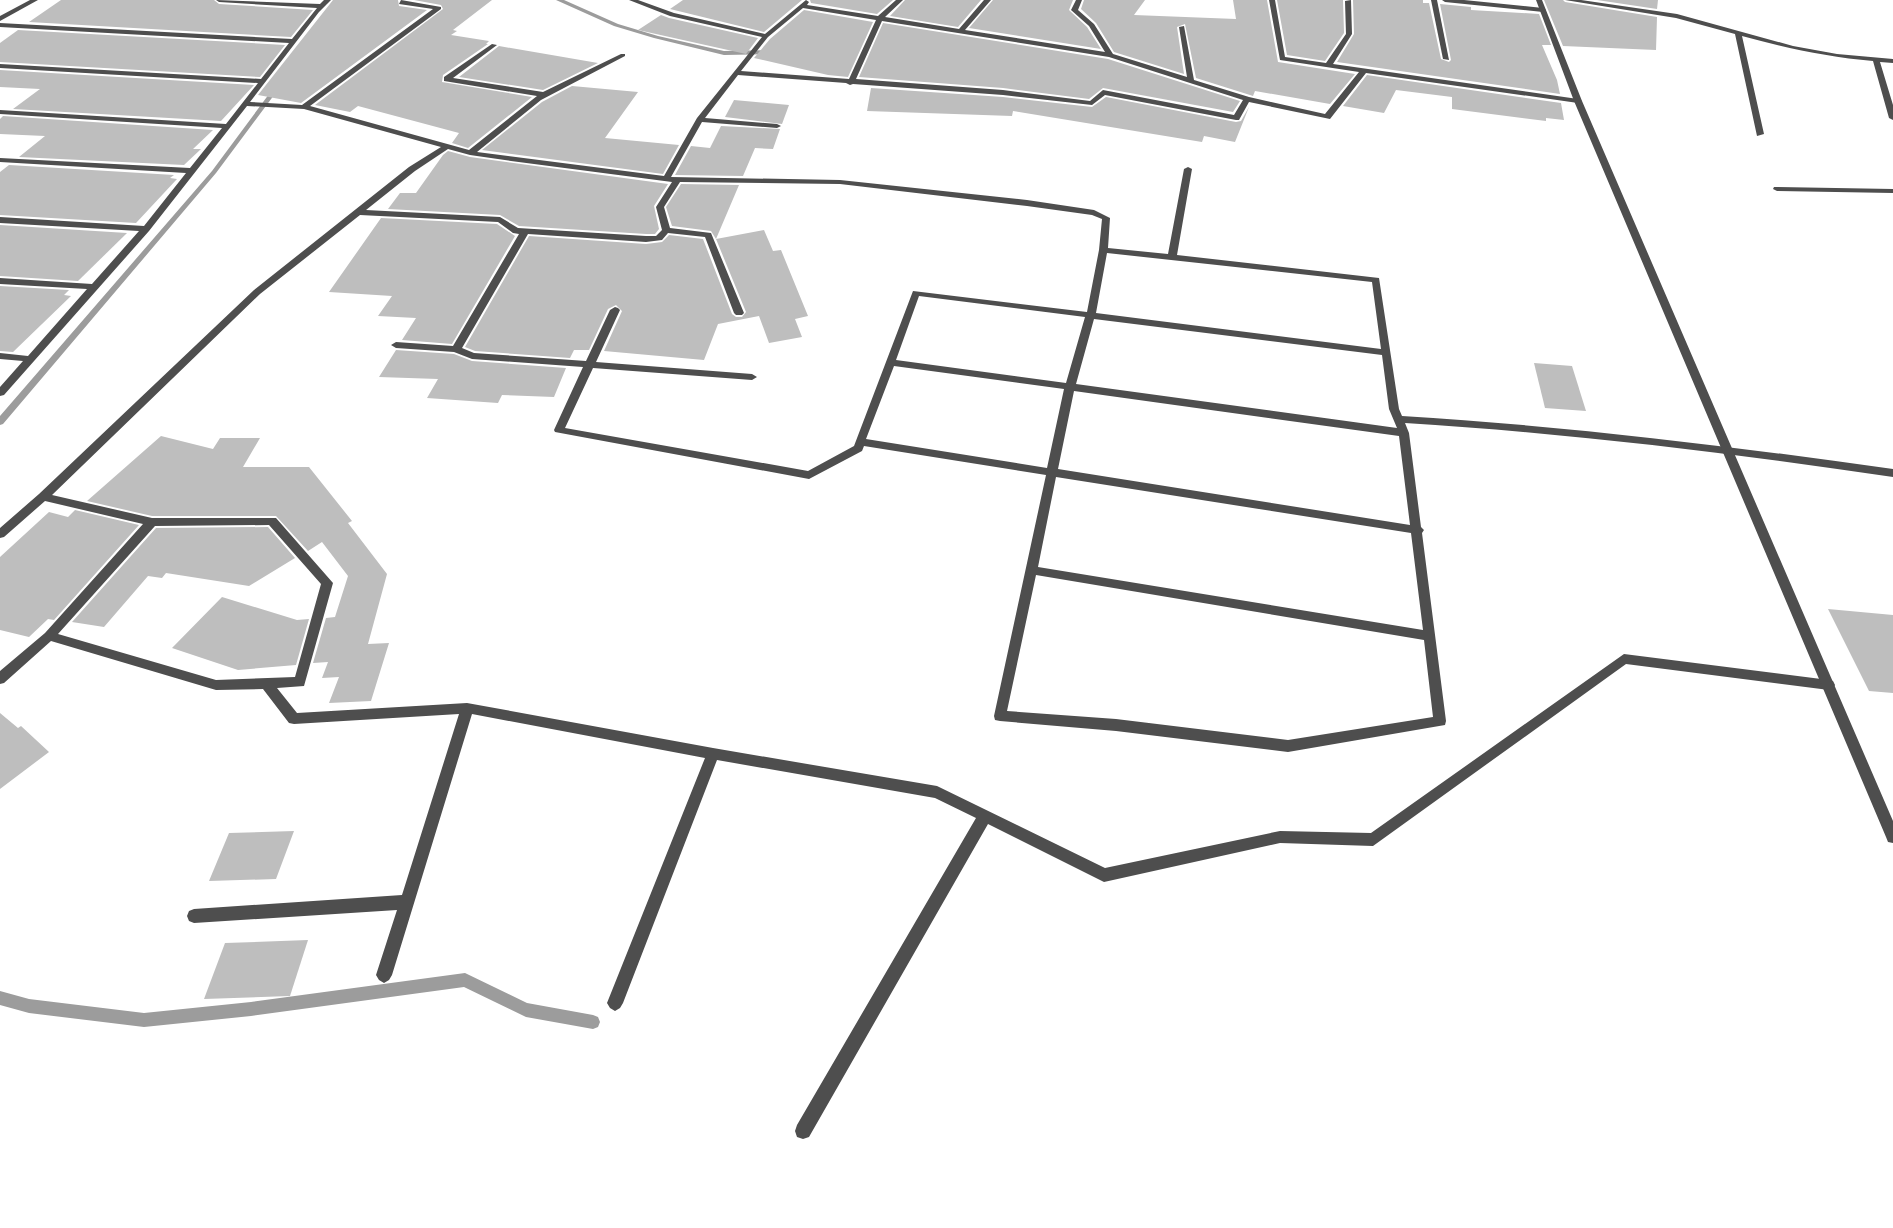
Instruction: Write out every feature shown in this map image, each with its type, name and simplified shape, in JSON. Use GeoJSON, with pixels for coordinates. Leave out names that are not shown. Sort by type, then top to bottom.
{"type":"FeatureCollection","features":[{"type":"Feature","properties":{"kind":"street"},"geometry":{"type":"LineString","coordinates":[[0,20],[35,0]]}},
{"type":"Feature","properties":{"kind":"street"},"geometry":{"type":"LineString","coordinates":[[219,0],[325,3]]}},
{"type":"Feature","properties":{"kind":"street"},"geometry":{"type":"LineString","coordinates":[[304,107],[439,8],[401,3],[405,0]]}},
{"type":"Feature","properties":{"kind":"street"},"geometry":{"type":"LineString","coordinates":[[632,0],[672,15],[766,36]]}},
{"type":"Feature","properties":{"kind":"street"},"geometry":{"type":"LineString","coordinates":[[850,83],[880,18],[900,0]]}},
{"type":"Feature","properties":{"kind":"street"},"geometry":{"type":"LineString","coordinates":[[961,31],[988,0]]}},
{"type":"Feature","properties":{"kind":"street"},"geometry":{"type":"LineString","coordinates":[[1079,0],[1074,10],[1092,25],[1110,55]]}},
{"type":"Feature","properties":{"kind":"street"},"geometry":{"type":"LineString","coordinates":[[1272,0],[1282,59],[1578,101]]}},
{"type":"Feature","properties":{"kind":"street"},"geometry":{"type":"LineString","coordinates":[[1434,0],[1447,59]]}},
{"type":"Feature","properties":{"kind":"street"},"geometry":{"type":"LineString","coordinates":[[1445,0],[1543,10]]}},
{"type":"Feature","properties":{"kind":"street"},"geometry":{"type":"LineString","coordinates":[[1539,0],[1578,101],[1893,837]]}},
{"type":"Feature","properties":{"kind":"street"},"geometry":{"type":"LineString","coordinates":[[1568,0],[1677,16],[1825,54],[1893,61]]}},
{"type":"Feature","properties":{"kind":"street"},"geometry":{"type":"LineString","coordinates":[[1328,66],[1349,34],[1348,1]]}},
{"type":"Feature","properties":{"kind":"street"},"geometry":{"type":"LineString","coordinates":[[0,393],[33,359],[146,229],[292,41],[325,3]]}},
{"type":"Feature","properties":{"kind":"street"},"geometry":{"type":"LineString","coordinates":[[666,179],[700,120],[736,73],[766,36],[804,3],[880,18],[1110,55],[1247,99],[1327,117],[1364,71]]}},
{"type":"Feature","properties":{"kind":"street"},"geometry":{"type":"LineString","coordinates":[[0,26],[292,41]]}},
{"type":"Feature","properties":{"kind":"street"},"geometry":{"type":"LineString","coordinates":[[1182,27],[1191,81]]}},
{"type":"Feature","properties":{"kind":"street"},"geometry":{"type":"LineString","coordinates":[[1738,33],[1760,134]]}},
{"type":"Feature","properties":{"kind":"street"},"geometry":{"type":"LineString","coordinates":[[494,45],[447,79],[545,95]]}},
{"type":"Feature","properties":{"kind":"street"},"geometry":{"type":"LineString","coordinates":[[470,153],[545,95],[622,55]]}},
{"type":"Feature","properties":{"kind":"street"},"geometry":{"type":"LineString","coordinates":[[1876,60],[1893,118]]}},
{"type":"Feature","properties":{"kind":"street"},"geometry":{"type":"LineString","coordinates":[[0,66],[263,81]]}},
{"type":"Feature","properties":{"kind":"street"},"geometry":{"type":"LineString","coordinates":[[736,73],[850,83],[1019,93],[1092,103],[1103,92],[1236,118],[1247,99]]}},
{"type":"Feature","properties":{"kind":"street"},"geometry":{"type":"LineString","coordinates":[[245,104],[304,107],[470,153],[666,179],[723,182],[768,180],[840,182],[1027,203],[1095,213],[1106,218],[1103,250],[1091,315],[1070,387],[1000,716],[1116,725],[1288,746],[1440,721],[1418,530],[1404,434],[1394,409],[1377,280],[1103,250]]}},
{"type":"Feature","properties":{"kind":"street"},"geometry":{"type":"LineString","coordinates":[[0,112],[228,126]]}},
{"type":"Feature","properties":{"kind":"street"},"geometry":{"type":"LineString","coordinates":[[700,120],[777,126]]}},
{"type":"Feature","properties":{"kind":"street"},"geometry":{"type":"LineString","coordinates":[[0,534],[43,497],[257,292],[412,169],[448,146]]}},
{"type":"Feature","properties":{"kind":"street"},"geometry":{"type":"LineString","coordinates":[[0,160],[193,171]]}},
{"type":"Feature","properties":{"kind":"street"},"geometry":{"type":"LineString","coordinates":[[1172,256],[1188,169]]}},
{"type":"Feature","properties":{"kind":"street"},"geometry":{"type":"LineString","coordinates":[[666,230],[660,207],[678,178]]}},
{"type":"Feature","properties":{"kind":"street"},"geometry":{"type":"LineString","coordinates":[[1777,189],[1893,191]]}},
{"type":"Feature","properties":{"kind":"street"},"geometry":{"type":"LineString","coordinates":[[359,212],[500,220],[516,231],[659,238],[666,230]]}},
{"type":"Feature","properties":{"kind":"street"},"geometry":{"type":"LineString","coordinates":[[0,220],[146,229]]}},
{"type":"Feature","properties":{"kind":"street"},"geometry":{"type":"LineString","coordinates":[[666,230],[708,234],[739,312]]}},
{"type":"Feature","properties":{"kind":"street"},"geometry":{"type":"LineString","coordinates":[[456,349],[525,231]]}},
{"type":"Feature","properties":{"kind":"street"},"geometry":{"type":"LineString","coordinates":[[0,281],[95,287]]}},
{"type":"Feature","properties":{"kind":"street"},"geometry":{"type":"LineString","coordinates":[[615,310],[559,430],[809,475],[858,448],[916,293],[1387,353]]}},
{"type":"Feature","properties":{"kind":"street"},"geometry":{"type":"LineString","coordinates":[[396,345],[456,349],[472,356],[752,377]]}},
{"type":"Feature","properties":{"kind":"street"},"geometry":{"type":"LineString","coordinates":[[0,356],[33,359]]}},
{"type":"Feature","properties":{"kind":"street"},"geometry":{"type":"LineString","coordinates":[[890,363],[1404,434]]}},
{"type":"Feature","properties":{"kind":"street"},"geometry":{"type":"LineString","coordinates":[[1399,419],[1509,425],[1728,449],[1893,473]]}},
{"type":"Feature","properties":{"kind":"street"},"geometry":{"type":"LineString","coordinates":[[861,442],[1418,530]]}},
{"type":"Feature","properties":{"kind":"street"},"geometry":{"type":"LineString","coordinates":[[43,497],[152,522],[272,521],[327,584],[300,681],[216,685],[49,636]]}},
{"type":"Feature","properties":{"kind":"street"},"geometry":{"type":"LineString","coordinates":[[0,679],[49,636],[152,522]]}},
{"type":"Feature","properties":{"kind":"street"},"geometry":{"type":"LineString","coordinates":[[1031,570],[1431,636]]}},
{"type":"Feature","properties":{"kind":"street"},"geometry":{"type":"LineString","coordinates":[[265,682],[294,718],[467,708],[713,754],[937,792],[1104,875],[1280,837],[1372,840],[1624,659],[1829,685]]}},
{"type":"Feature","properties":{"kind":"street"},"geometry":{"type":"LineString","coordinates":[[384,975],[467,708]]}},
{"type":"Feature","properties":{"kind":"street"},"geometry":{"type":"LineString","coordinates":[[615,1004],[713,754]]}},
{"type":"Feature","properties":{"kind":"street"},"geometry":{"type":"LineString","coordinates":[[803,1131],[985,816]]}},
{"type":"Feature","properties":{"kind":"street"},"geometry":{"type":"LineString","coordinates":[[194,916],[406,903]]}},
{"type":"Feature","properties":{"kind":"building"},"geometry":{"type":"Polygon","coordinates":[[[61,0],[214,0],[219,4],[313,10],[291,37],[29,22],[61,0]]]}},
{"type":"Feature","properties":{"kind":"building"},"geometry":{"type":"Polygon","coordinates":[[[333,0],[398,0],[399,6],[427,10],[301,103],[258,95],[333,0]]]}},
{"type":"Feature","properties":{"kind":"building"},"geometry":{"type":"Polygon","coordinates":[[[414,0],[492,0],[453,30],[457,31],[451,35],[489,41],[486,44],[488,44],[443,75],[442,82],[532,97],[468,148],[452,143],[459,133],[358,106],[350,112],[315,105],[443,9],[441,5],[414,0]]]}},
{"type":"Feature","properties":{"kind":"building"},"geometry":{"type":"Polygon","coordinates":[[[683,0],[802,0],[764,32],[670,9],[683,0]]]}},
{"type":"Feature","properties":{"kind":"building"},"geometry":{"type":"Polygon","coordinates":[[[810,0],[893,0],[877,14],[811,3],[810,0]]]}},
{"type":"Feature","properties":{"kind":"building"},"geometry":{"type":"Polygon","coordinates":[[[905,0],[981,0],[958,27],[890,16],[905,0]]]}},
{"type":"Feature","properties":{"kind":"building"},"geometry":{"type":"Polygon","coordinates":[[[993,0],[1073,0],[1069,10],[1087,27],[1101,49],[969,28],[993,0]]]}},
{"type":"Feature","properties":{"kind":"building"},"geometry":{"type":"Polygon","coordinates":[[[1084,0],[1145,0],[1134,15],[1236,19],[1233,0],[1267,0],[1278,62],[1355,74],[1330,104],[1255,91],[1253,96],[1196,78],[1185,24],[1177,27],[1184,74],[1114,52],[1096,23],[1081,9],[1084,0]]]}},
{"type":"Feature","properties":{"kind":"building"},"geometry":{"type":"Polygon","coordinates":[[[1277,0],[1343,0],[1344,33],[1325,61],[1287,55],[1277,0]]]}},
{"type":"Feature","properties":{"kind":"building"},"geometry":{"type":"Polygon","coordinates":[[[1353,0],[1423,0],[1423,3],[1429,3],[1441,59],[1449,62],[1451,60],[1440,4],[1471,7],[1471,10],[1539,14],[1551,45],[1542,45],[1557,80],[1560,94],[1337,62],[1354,34],[1353,0]]]}},
{"type":"Feature","properties":{"kind":"building"},"geometry":{"type":"Polygon","coordinates":[[[1544,0],[1563,0],[1657,17],[1656,50],[1563,46],[1544,0]]]}},
{"type":"Feature","properties":{"kind":"building"},"geometry":{"type":"Polygon","coordinates":[[[1597,0],[1658,0],[1657,9],[1597,0]]]}},
{"type":"Feature","properties":{"kind":"building"},"geometry":{"type":"Polygon","coordinates":[[[804,10],[873,22],[848,77],[828,75],[754,58],[770,39],[804,10]]]}},
{"type":"Feature","properties":{"kind":"building"},"geometry":{"type":"Polygon","coordinates":[[[661,15],[758,38],[746,54],[638,30],[661,15]]]}},
{"type":"Feature","properties":{"kind":"building"},"geometry":{"type":"Polygon","coordinates":[[[883,23],[1108,59],[1240,101],[1233,112],[1103,88],[1089,99],[1003,88],[859,77],[883,23]]]}},
{"type":"Feature","properties":{"kind":"building"},"geometry":{"type":"Polygon","coordinates":[[[18,30],[285,45],[260,77],[0,62],[0,43],[18,30]]]}},
{"type":"Feature","properties":{"kind":"building"},"geometry":{"type":"Polygon","coordinates":[[[499,46],[598,63],[543,90],[459,77],[499,46]]]}},
{"type":"Feature","properties":{"kind":"building"},"geometry":{"type":"Polygon","coordinates":[[[0,70],[254,85],[221,121],[13,109],[40,89],[0,87],[0,70]]]}},
{"type":"Feature","properties":{"kind":"building"},"geometry":{"type":"Polygon","coordinates":[[[1367,75],[1561,103],[1564,120],[1546,118],[1546,121],[1452,109],[1452,97],[1396,90],[1384,113],[1343,106],[1367,75]]]}},
{"type":"Feature","properties":{"kind":"building"},"geometry":{"type":"Polygon","coordinates":[[[572,86],[638,92],[605,138],[679,145],[663,174],[482,150],[542,102],[572,86]]]}},
{"type":"Feature","properties":{"kind":"building"},"geometry":{"type":"Polygon","coordinates":[[[871,88],[1003,97],[1092,107],[1106,97],[1236,122],[1241,121],[1249,107],[1235,142],[1204,136],[1202,142],[1013,111],[1012,116],[867,111],[871,88]]]}},
{"type":"Feature","properties":{"kind":"building"},"geometry":{"type":"Polygon","coordinates":[[[734,100],[789,105],[782,124],[725,117],[734,100]]]}},
{"type":"Feature","properties":{"kind":"building"},"geometry":{"type":"Polygon","coordinates":[[[3,116],[213,130],[193,149],[201,149],[184,165],[19,157],[45,136],[0,134],[0,119],[3,116]]]}},
{"type":"Feature","properties":{"kind":"building"},"geometry":{"type":"Polygon","coordinates":[[[721,126],[780,129],[773,149],[755,148],[743,176],[675,175],[691,146],[710,148],[721,126]]]}},
{"type":"Feature","properties":{"kind":"building"},"geometry":{"type":"Polygon","coordinates":[[[448,151],[470,157],[668,184],[654,206],[659,229],[655,234],[646,234],[519,226],[500,215],[388,209],[400,193],[416,193],[448,151]]]}},
{"type":"Feature","properties":{"kind":"building"},"geometry":{"type":"Polygon","coordinates":[[[9,165],[174,175],[170,178],[177,179],[136,223],[0,215],[0,172],[9,165]]]}},
{"type":"Feature","properties":{"kind":"building"},"geometry":{"type":"Polygon","coordinates":[[[681,184],[739,185],[716,239],[711,231],[672,226],[666,207],[681,184]]]}},
{"type":"Feature","properties":{"kind":"building"},"geometry":{"type":"Polygon","coordinates":[[[381,218],[497,224],[515,236],[452,344],[402,340],[416,318],[378,316],[392,296],[329,292],[381,218]]]}},
{"type":"Feature","properties":{"kind":"building"},"geometry":{"type":"Polygon","coordinates":[[[0,225],[127,233],[78,281],[0,276],[0,225]]]}},
{"type":"Feature","properties":{"kind":"building"},"geometry":{"type":"Polygon","coordinates":[[[764,230],[773,251],[781,250],[808,316],[795,319],[802,337],[769,343],[759,316],[718,324],[704,360],[604,351],[622,311],[616,305],[608,309],[589,350],[574,350],[570,358],[475,351],[465,347],[529,236],[646,244],[662,242],[669,235],[703,239],[732,314],[742,317],[746,312],[716,239],[764,230]]]}},
{"type":"Feature","properties":{"kind":"building"},"geometry":{"type":"Polygon","coordinates":[[[0,286],[69,290],[64,295],[71,296],[13,352],[0,351],[0,286]]]}},
{"type":"Feature","properties":{"kind":"building"},"geometry":{"type":"Polygon","coordinates":[[[396,350],[454,354],[472,361],[566,368],[554,397],[502,395],[498,403],[427,398],[438,379],[379,377],[396,350]]]}},
{"type":"Feature","properties":{"kind":"building"},"geometry":{"type":"Polygon","coordinates":[[[1534,363],[1572,366],[1586,411],[1545,408],[1534,363]]]}},
{"type":"Feature","properties":{"kind":"building"},"geometry":{"type":"Polygon","coordinates":[[[161,436],[213,449],[220,438],[260,438],[243,467],[309,467],[352,521],[348,523],[387,574],[368,644],[389,643],[371,701],[329,703],[339,677],[322,678],[328,662],[313,663],[326,618],[335,617],[348,576],[322,542],[308,551],[276,516],[152,516],[87,501],[161,436]]]}},
{"type":"Feature","properties":{"kind":"building"},"geometry":{"type":"Polygon","coordinates":[[[75,510],[139,525],[54,620],[48,619],[29,637],[0,630],[0,557],[49,512],[68,517],[75,510]]]}},
{"type":"Feature","properties":{"kind":"building"},"geometry":{"type":"Polygon","coordinates":[[[268,527],[295,558],[249,586],[166,573],[162,578],[148,576],[104,627],[72,622],[156,528],[268,527]]]}},
{"type":"Feature","properties":{"kind":"building"},"geometry":{"type":"Polygon","coordinates":[[[222,597],[297,620],[309,619],[296,665],[238,670],[172,648],[222,597]]]}},
{"type":"Feature","properties":{"kind":"building"},"geometry":{"type":"Polygon","coordinates":[[[1828,609],[1893,615],[1893,693],[1869,691],[1828,609]]]}},
{"type":"Feature","properties":{"kind":"building"},"geometry":{"type":"Polygon","coordinates":[[[0,713],[18,728],[21,726],[49,752],[0,789],[0,713]]]}},
{"type":"Feature","properties":{"kind":"building"},"geometry":{"type":"Polygon","coordinates":[[[294,831],[276,879],[209,881],[229,833],[294,831]]]}},
{"type":"Feature","properties":{"kind":"building"},"geometry":{"type":"Polygon","coordinates":[[[308,940],[290,996],[204,999],[225,943],[308,940]]]}},
{"type":"Feature","properties":{"kind":"waterway"},"geometry":{"type":"LineString","coordinates":[[559,0],[616,25],[656,37],[724,53],[772,52]]}},
{"type":"Feature","properties":{"kind":"waterway"},"geometry":{"type":"LineString","coordinates":[[0,422],[214,172],[277,87]]}},
{"type":"Feature","properties":{"kind":"waterway"},"geometry":{"type":"LineString","coordinates":[[0,998],[29,1006],[144,1020],[251,1009],[465,980],[526,1010],[593,1022]]}}]}
